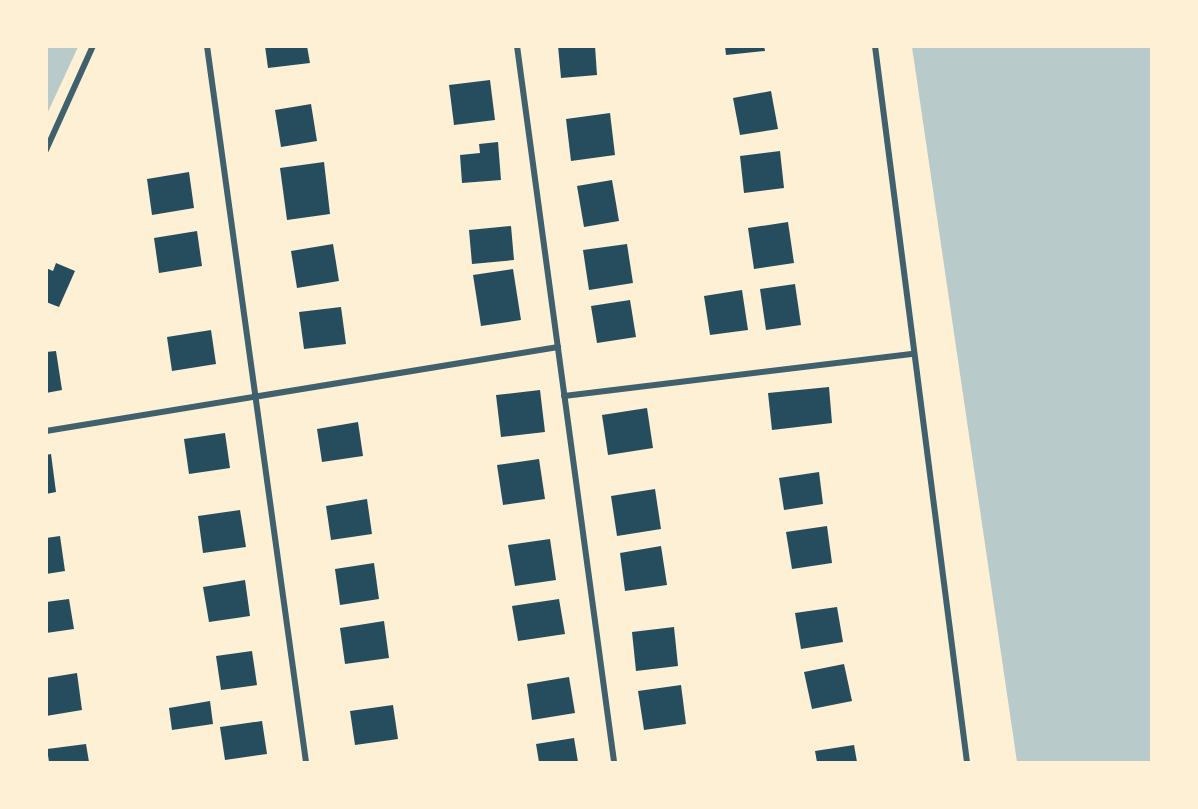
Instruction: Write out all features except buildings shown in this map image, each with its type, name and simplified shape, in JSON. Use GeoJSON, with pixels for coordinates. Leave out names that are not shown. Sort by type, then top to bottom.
{"type":"FeatureCollection","features":[{"type":"Feature","properties":{"kind":"street"},"geometry":{"type":"LineString","coordinates":[[46,150],[93,46]]}},
{"type":"Feature","properties":{"kind":"street"},"geometry":{"type":"LineString","coordinates":[[207,46],[306,762]]}},
{"type":"Feature","properties":{"kind":"street"},"geometry":{"type":"LineString","coordinates":[[517,46],[614,762]]}},
{"type":"Feature","properties":{"kind":"street"},"geometry":{"type":"LineString","coordinates":[[875,46],[913,354],[968,762]]}},
{"type":"Feature","properties":{"kind":"street"},"geometry":{"type":"LineString","coordinates":[[46,431],[558,348]]}},
{"type":"Feature","properties":{"kind":"street"},"geometry":{"type":"LineString","coordinates":[[564,396],[913,354]]}},
{"type":"Feature","properties":{"kind":"shaded area"},"geometry":{"type":"Polygon","coordinates":[[[46,47],[78,47],[47,114],[46,47]]]}},
{"type":"Feature","properties":{"kind":"shaded area"},"geometry":{"type":"Polygon","coordinates":[[[912,47],[1151,47],[1151,762],[1017,762],[912,47]]]}}]}
